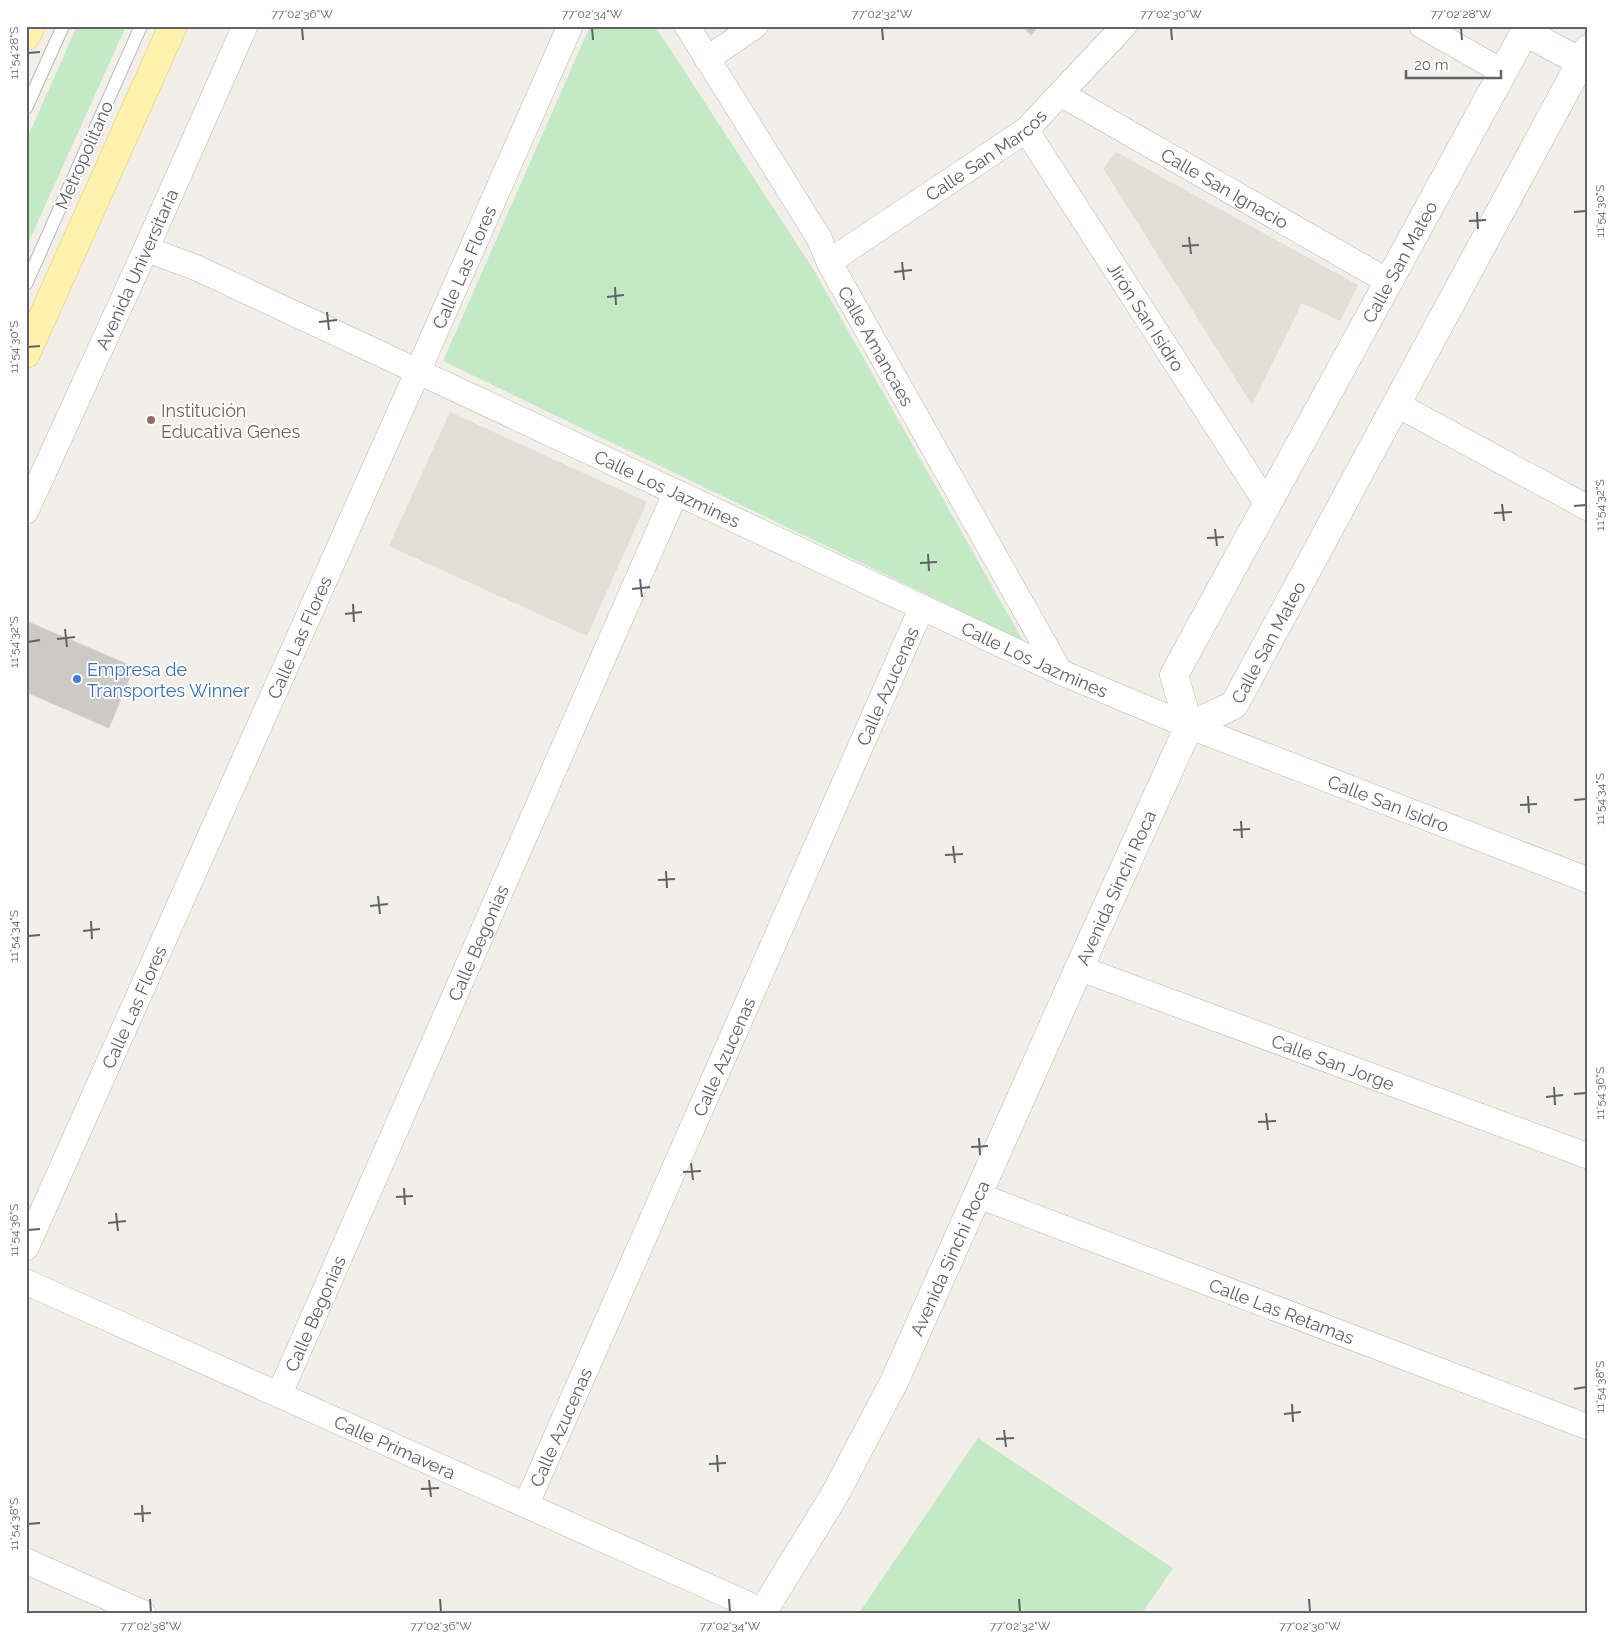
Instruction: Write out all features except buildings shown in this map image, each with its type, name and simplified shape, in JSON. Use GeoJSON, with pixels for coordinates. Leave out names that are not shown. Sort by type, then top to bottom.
{"type":"FeatureCollection","features":[{"type":"Feature","properties":{"kind":"main road"},"geometry":{"type":"LineString","coordinates":[[26,36],[31,26]]}},
{"type":"Feature","properties":{"kind":"main road"},"geometry":{"type":"LineString","coordinates":[[26,354],[172,26]]}},
{"type":"Feature","properties":{"kind":"street","name":"Avenida Universitaria"},"geometry":{"type":"LineString","coordinates":[[26,511],[146,249],[245,26]]}},
{"type":"Feature","properties":{"kind":"street","name":"Calle Las Flores"},"geometry":{"type":"LineString","coordinates":[[26,1248],[570,26]]}},
{"type":"Feature","properties":{"kind":"street","name":"Calle Amancaes"},"geometry":{"type":"LineString","coordinates":[[686,26],[819,238],[829,262],[1060,672]]}},
{"type":"Feature","properties":{"kind":"street"},"geometry":{"type":"LineString","coordinates":[[707,59],[755,26]]}},
{"type":"Feature","properties":{"kind":"street","name":"Calle San Marcos"},"geometry":{"type":"LineString","coordinates":[[829,262],[1026,130],[1124,26]]}},
{"type":"Feature","properties":{"kind":"street"},"geometry":{"type":"LineString","coordinates":[[1422,26],[1503,72]]}},
{"type":"Feature","properties":{"kind":"street"},"geometry":{"type":"LineString","coordinates":[[1526,29],[1584,56]]}},
{"type":"Feature","properties":{"kind":"street","name":"Calle San Mateo"},"geometry":{"type":"LineString","coordinates":[[1526,29],[1174,675],[1189,726],[1234,705],[1584,56]]}},
{"type":"Feature","properties":{"kind":"street","name":"Calle San Ignacio"},"geometry":{"type":"LineString","coordinates":[[1061,94],[1389,282]]}},
{"type":"Feature","properties":{"kind":"street","name":"Jirón San Isidro"},"geometry":{"type":"LineString","coordinates":[[1026,130],[1267,504]]}},
{"type":"Feature","properties":{"kind":"street","name":"Calle Los Jazmines"},"geometry":{"type":"LineString","coordinates":[[146,249],[197,268],[1060,672],[1189,726]]}},
{"type":"Feature","properties":{"kind":"street"},"geometry":{"type":"LineString","coordinates":[[1396,404],[1588,508]]}},
{"type":"Feature","properties":{"kind":"street","name":"Calle Begonias"},"geometry":{"type":"LineString","coordinates":[[279,1395],[676,492]]}},
{"type":"Feature","properties":{"kind":"street","name":"Calle Azucenas"},"geometry":{"type":"LineString","coordinates":[[526,1505],[922,607]]}},
{"type":"Feature","properties":{"kind":"street","name":"Calle San Isidro"},"geometry":{"type":"LineString","coordinates":[[1189,726],[1588,880]]}},
{"type":"Feature","properties":{"kind":"street","name":"Avenida Sinchi Roca"},"geometry":{"type":"LineString","coordinates":[[763,1612],[834,1496],[894,1382],[1189,726]]}},
{"type":"Feature","properties":{"kind":"street","name":"Calle San Jorge"},"geometry":{"type":"LineString","coordinates":[[1079,968],[1588,1156]]}},
{"type":"Feature","properties":{"kind":"street","name":"Calle Las Retamas"},"geometry":{"type":"LineString","coordinates":[[977,1195],[1588,1427]]}},
{"type":"Feature","properties":{"kind":"street","name":"Calle Primavera"},"geometry":{"type":"LineString","coordinates":[[26,1282],[763,1612]]}},
{"type":"Feature","properties":{"kind":"street"},"geometry":{"type":"LineString","coordinates":[[26,1561],[143,1613]]}},
{"type":"Feature","properties":{"kind":"lane"},"geometry":{"type":"LineString","coordinates":[[26,108],[63,26]]}},
{"type":"Feature","properties":{"kind":"lane","name":"Metropolitano"},"geometry":{"type":"LineString","coordinates":[[26,284],[141,26]]}},
{"type":"Feature","properties":{"kind":"shaded area"},"geometry":{"type":"Polygon","coordinates":[[[1116,152],[1358,285],[1340,321],[1302,303],[1252,405],[1103,168],[1116,152]]]}},
{"type":"Feature","properties":{"kind":"shaded area"},"geometry":{"type":"Polygon","coordinates":[[[450,412],[647,502],[587,636],[389,546],[450,412]]]}},
{"type":"Feature","properties":{"kind":"green space"},"geometry":{"type":"Polygon","coordinates":[[[77,26],[126,26],[26,248],[26,141],[77,26]]]}},
{"type":"Feature","properties":{"kind":"green space"},"geometry":{"type":"Polygon","coordinates":[[[590,26],[655,26],[815,272],[1023,641],[443,361],[590,26]]]}},
{"type":"Feature","properties":{"kind":"green space"},"geometry":{"type":"Polygon","coordinates":[[[978,1438],[1173,1568],[1142,1613],[859,1613],[978,1438]]]}},
{"type":"Feature","properties":{"kind":"place","name":"Institución Educativa Genes"},"geometry":{"type":"Point","coordinates":[151,420]}},
{"type":"Feature","properties":{"kind":"place","name":"Empresa de Transportes Winner"},"geometry":{"type":"Point","coordinates":[77,679]}}]}
